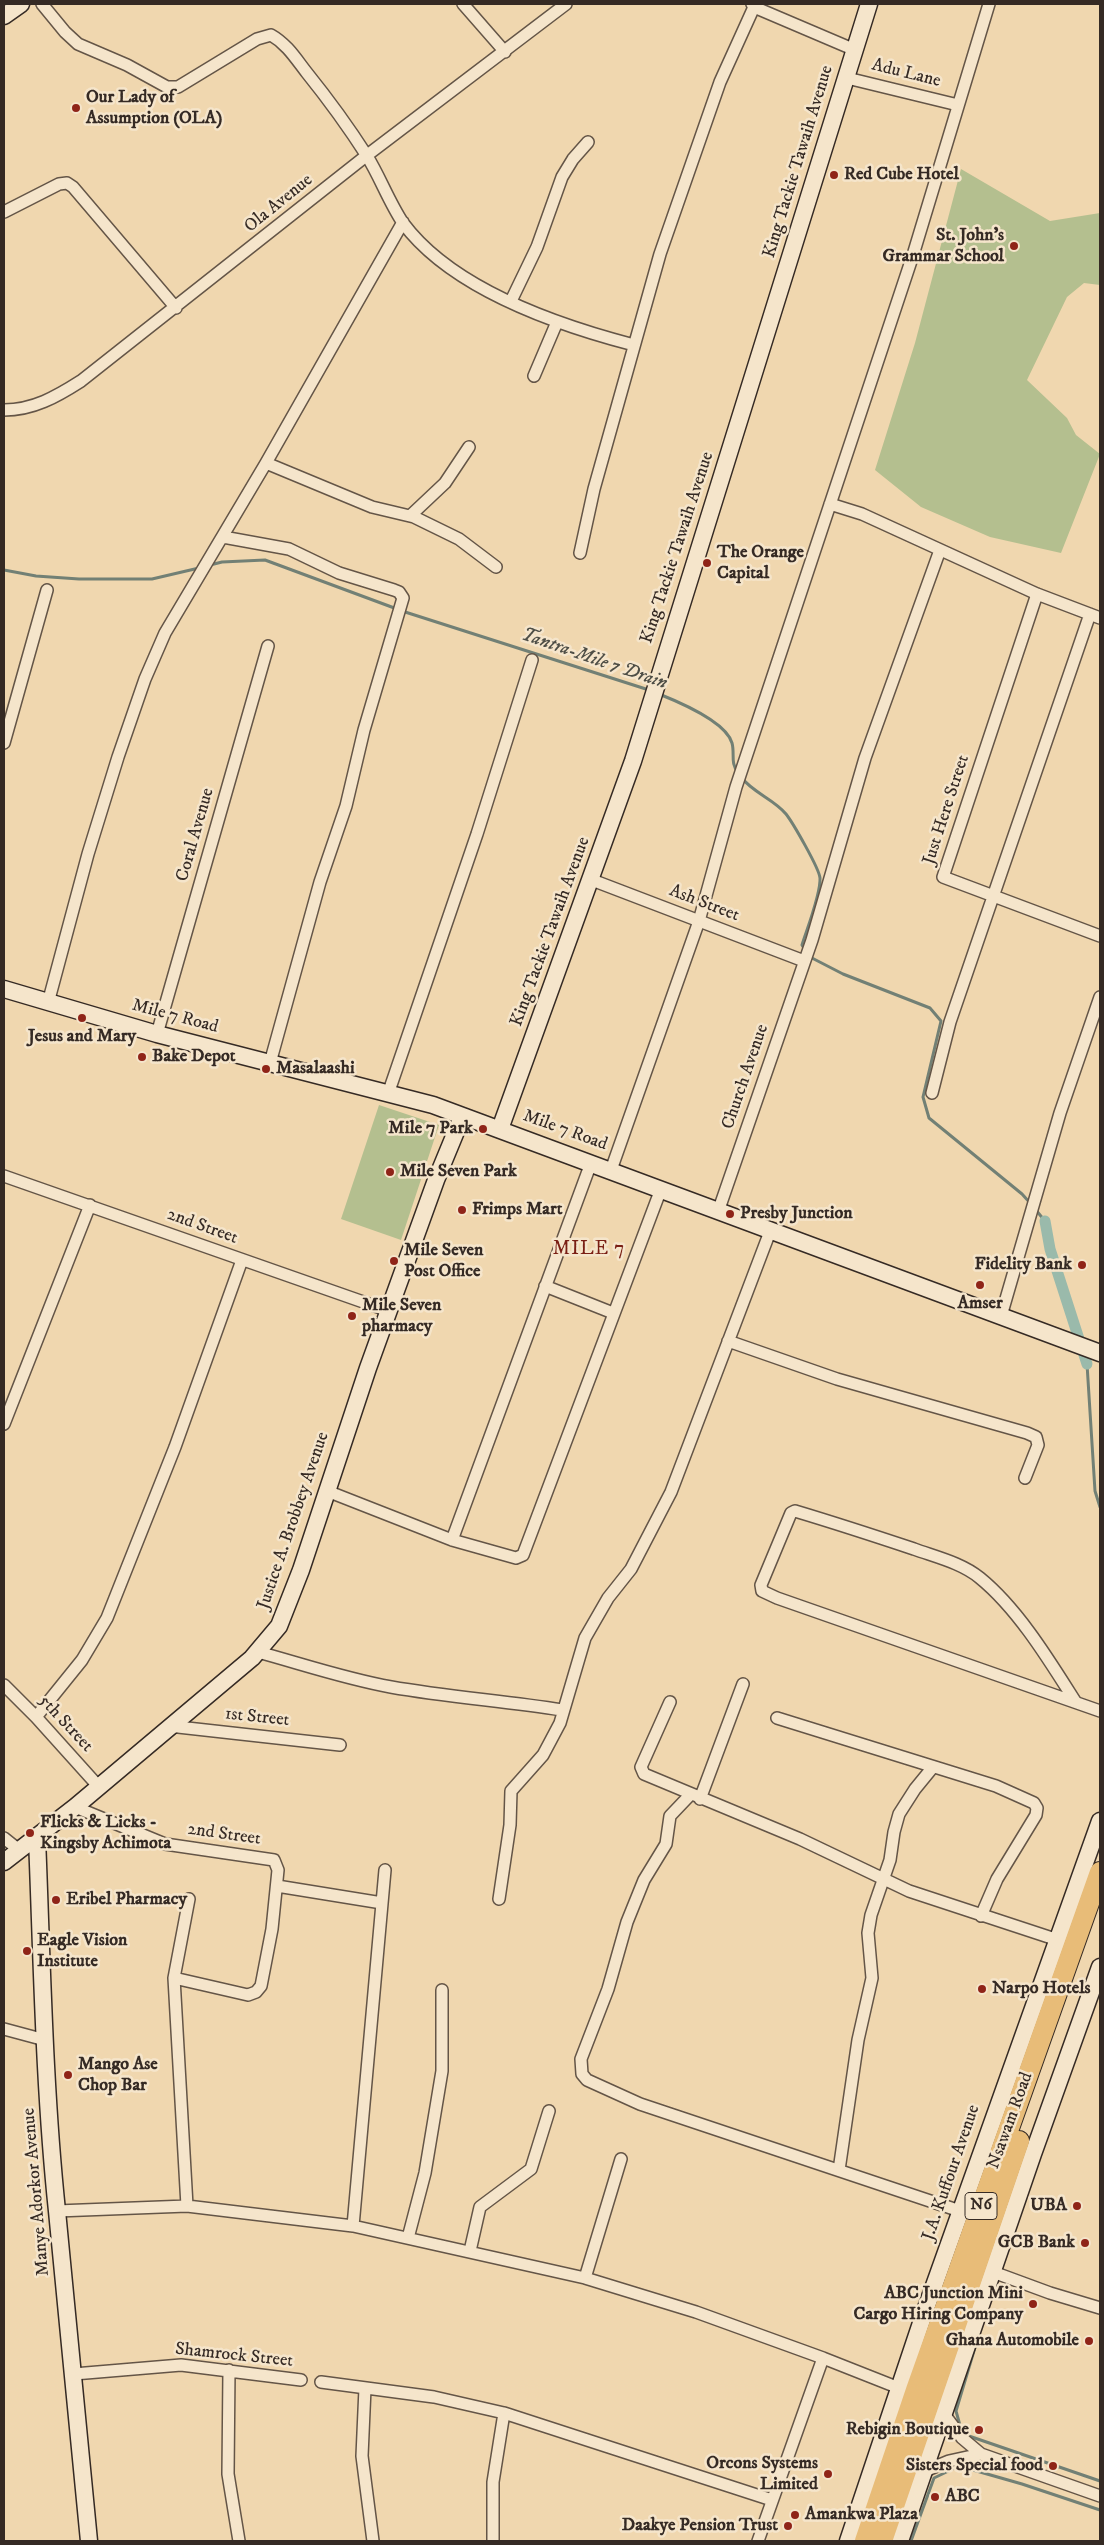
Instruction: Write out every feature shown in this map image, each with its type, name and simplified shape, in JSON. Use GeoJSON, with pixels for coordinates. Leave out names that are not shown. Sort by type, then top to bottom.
{"type":"FeatureCollection","features":[{"type":"Feature","properties":{"kind":"highway","name":"Nsawam Road"},"geometry":{"type":"LineString","coordinates":[[865,2541],[916,2390],[1100,1872]]}},
{"type":"Feature","properties":{"kind":"highway","name":"Nsawam Road"},"geometry":{"type":"LineString","coordinates":[[882,2541],[1100,1909]]}},
{"type":"Feature","properties":{"kind":"street"},"geometry":{"type":"LineString","coordinates":[[4,16],[21,4]]}},
{"type":"Feature","properties":{"kind":"street"},"geometry":{"type":"LineString","coordinates":[[42,4],[65,32],[78,44],[127,65],[167,87],[178,87],[257,39],[271,35],[282,41],[306,71],[366,156],[403,222],[419,241],[445,264],[481,288],[557,322],[634,345]]}},
{"type":"Feature","properties":{"kind":"street"},"geometry":{"type":"LineString","coordinates":[[463,4],[505,52]]}},
{"type":"Feature","properties":{"kind":"street","name":"Ola Avenue"},"geometry":{"type":"LineString","coordinates":[[4,410],[21,410],[52,399],[81,381],[176,308],[366,156],[566,4]]}},
{"type":"Feature","properties":{"kind":"street","name":"King Tackie Tawaih Avenue"},"geometry":{"type":"LineString","coordinates":[[500,1129],[592,880],[652,700],[656,681],[870,4]]}},
{"type":"Feature","properties":{"kind":"street"},"geometry":{"type":"LineString","coordinates":[[611,1170],[699,921],[736,787],[914,255],[989,4]]}},
{"type":"Feature","properties":{"kind":"street"},"geometry":{"type":"LineString","coordinates":[[580,553],[594,489],[660,254],[720,82],[753,6],[856,50]]}},
{"type":"Feature","properties":{"kind":"street","name":"Adu Lane"},"geometry":{"type":"LineString","coordinates":[[847,78],[958,105]]}},
{"type":"Feature","properties":{"kind":"street"},"geometry":{"type":"LineString","coordinates":[[511,301],[537,247],[562,177],[573,159],[588,142]]}},
{"type":"Feature","properties":{"kind":"street"},"geometry":{"type":"LineString","coordinates":[[4,212],[58,184],[67,183],[73,187],[176,308]]}},
{"type":"Feature","properties":{"kind":"street"},"geometry":{"type":"LineString","coordinates":[[48,1003],[88,854],[145,679],[165,633],[213,555],[403,222]]}},
{"type":"Feature","properties":{"kind":"street"},"geometry":{"type":"LineString","coordinates":[[534,376],[557,322]]}},
{"type":"Feature","properties":{"kind":"street"},"geometry":{"type":"LineString","coordinates":[[410,516],[445,483],[469,447]]}},
{"type":"Feature","properties":{"kind":"street"},"geometry":{"type":"LineString","coordinates":[[266,463],[372,507],[410,516],[459,539],[496,567]]}},
{"type":"Feature","properties":{"kind":"street"},"geometry":{"type":"LineString","coordinates":[[830,504],[862,514],[1037,594],[1095,616],[992,896],[950,1022],[932,1093]]}},
{"type":"Feature","properties":{"kind":"street"},"geometry":{"type":"LineString","coordinates":[[223,537],[289,549],[339,572],[399,592],[403,598],[364,730],[346,806],[315,900],[270,1063]]}},
{"type":"Feature","properties":{"kind":"street","name":"Church Avenue"},"geometry":{"type":"LineString","coordinates":[[719,1209],[804,958],[812,940],[865,758],[940,550]]}},
{"type":"Feature","properties":{"kind":"street"},"geometry":{"type":"LineString","coordinates":[[4,743],[47,590]]}},
{"type":"Feature","properties":{"kind":"street","name":"Just Here Street"},"geometry":{"type":"LineString","coordinates":[[1037,594],[942,874],[946,880],[1100,936]]}},
{"type":"Feature","properties":{"kind":"street","name":"Coral Avenue"},"geometry":{"type":"LineString","coordinates":[[157,1034],[268,646]]}},
{"type":"Feature","properties":{"kind":"street"},"geometry":{"type":"LineString","coordinates":[[388,1094],[471,852],[532,660]]}},
{"type":"Feature","properties":{"kind":"street","name":"Ash Street"},"geometry":{"type":"LineString","coordinates":[[592,880],[699,921],[804,958]]}},
{"type":"Feature","properties":{"kind":"street","name":"Mile 7 Road"},"geometry":{"type":"LineString","coordinates":[[4,989],[157,1034],[433,1104],[719,1209],[1100,1353]]}},
{"type":"Feature","properties":{"kind":"street"},"geometry":{"type":"LineString","coordinates":[[1001,1316],[1060,1113],[1100,997]]}},
{"type":"Feature","properties":{"kind":"street","name":"Justice A. Brobbey Avenue"},"geometry":{"type":"LineString","coordinates":[[4,1862],[75,1807],[258,1652],[279,1626],[301,1570],[389,1311],[436,1180],[462,1116]]}},
{"type":"Feature","properties":{"kind":"street"},"geometry":{"type":"LineString","coordinates":[[452,1540],[591,1163]]}},
{"type":"Feature","properties":{"kind":"street","name":"2nd Street"},"geometry":{"type":"LineString","coordinates":[[4,1176],[389,1311]]}},
{"type":"Feature","properties":{"kind":"street"},"geometry":{"type":"LineString","coordinates":[[328,1491],[452,1540],[516,1558],[523,1555],[661,1189]]}},
{"type":"Feature","properties":{"kind":"street"},"geometry":{"type":"LineString","coordinates":[[4,1424],[90,1205]]}},
{"type":"Feature","properties":{"kind":"street"},"geometry":{"type":"LineString","coordinates":[[499,1899],[510,1825],[511,1792],[543,1755],[560,1723],[562,1710],[585,1638],[608,1598],[631,1570],[671,1492],[771,1229]]}},
{"type":"Feature","properties":{"kind":"street"},"geometry":{"type":"LineString","coordinates":[[36,1717],[82,1660],[107,1618],[176,1447],[242,1260]]}},
{"type":"Feature","properties":{"kind":"street"},"geometry":{"type":"LineString","coordinates":[[545,1286],[613,1313]]}},
{"type":"Feature","properties":{"kind":"street"},"geometry":{"type":"LineString","coordinates":[[728,1341],[836,1379],[1027,1433],[1036,1438],[1038,1446],[1025,1478]]}},
{"type":"Feature","properties":{"kind":"street"},"geometry":{"type":"LineString","coordinates":[[1075,1701],[1048,1658],[1001,1598],[979,1577],[954,1564],[876,1536],[795,1511],[791,1513],[761,1585],[762,1591],[777,1598],[1100,1711]]}},
{"type":"Feature","properties":{"kind":"street"},"geometry":{"type":"LineString","coordinates":[[258,1652],[389,1687],[471,1700],[522,1704],[562,1710]]}},
{"type":"Feature","properties":{"kind":"street"},"geometry":{"type":"LineString","coordinates":[[742,1684],[695,1797],[670,1816],[666,1844],[644,1880],[627,1922],[608,1989],[581,2059],[582,2074],[587,2080],[640,2104],[960,2212]]}},
{"type":"Feature","properties":{"kind":"street","name":"5th Street"},"geometry":{"type":"LineString","coordinates":[[4,1685],[36,1717],[98,1787]]}},
{"type":"Feature","properties":{"kind":"street"},"geometry":{"type":"LineString","coordinates":[[670,1702],[641,1767],[642,1772],[653,1779],[800,1839],[909,1891],[1058,1940]]}},
{"type":"Feature","properties":{"kind":"street"},"geometry":{"type":"LineString","coordinates":[[776,1718],[996,1786],[1028,1799],[1037,1808],[1036,1815],[997,1879],[981,1916]]}},
{"type":"Feature","properties":{"kind":"street","name":"1st Street"},"geometry":{"type":"LineString","coordinates":[[169,1726],[340,1745]]}},
{"type":"Feature","properties":{"kind":"street"},"geometry":{"type":"LineString","coordinates":[[839,2170],[858,2040],[872,1978],[868,1933],[890,1860],[899,1814],[915,1789],[933,1767]]}},
{"type":"Feature","properties":{"kind":"street","name":"2nd Street"},"geometry":{"type":"LineString","coordinates":[[75,1807],[165,1844],[274,1860],[278,1870],[277,1886]]}},
{"type":"Feature","properties":{"kind":"street","name":"J.A. Kuffour Avenue"},"geometry":{"type":"LineString","coordinates":[[848,2541],[1017,2049],[1100,1821]]}},
{"type":"Feature","properties":{"kind":"street"},"geometry":{"type":"LineString","coordinates":[[4,1838],[19,1850]]}},
{"type":"Feature","properties":{"kind":"street","name":"Manye Adorkor Avenue"},"geometry":{"type":"LineString","coordinates":[[37,1838],[45,2040],[57,2211],[89,2541]]}},
{"type":"Feature","properties":{"kind":"street"},"geometry":{"type":"LineString","coordinates":[[353,2226],[385,1870]]}},
{"type":"Feature","properties":{"kind":"street"},"geometry":{"type":"LineString","coordinates":[[174,1978],[248,1995],[256,1992],[261,1986],[272,1929],[277,1886],[382,1903]]}},
{"type":"Feature","properties":{"kind":"street"},"geometry":{"type":"LineString","coordinates":[[187,2206],[174,1978],[189,1899]]}},
{"type":"Feature","properties":{"kind":"street"},"geometry":{"type":"LineString","coordinates":[[900,2541],[1100,1967]]}},
{"type":"Feature","properties":{"kind":"street"},"geometry":{"type":"LineString","coordinates":[[408,2238],[425,2173],[442,2071],[442,1990]]}},
{"type":"Feature","properties":{"kind":"street"},"geometry":{"type":"LineString","coordinates":[[4,2029],[45,2040]]}},
{"type":"Feature","properties":{"kind":"street"},"geometry":{"type":"LineString","coordinates":[[470,2251],[480,2207],[531,2169],[549,2111]]}},
{"type":"Feature","properties":{"kind":"street"},"geometry":{"type":"LineString","coordinates":[[585,2278],[621,2159]]}},
{"type":"Feature","properties":{"kind":"street"},"geometry":{"type":"LineString","coordinates":[[57,2211],[187,2206],[353,2226],[585,2278],[696,2312],[899,2388]]}},
{"type":"Feature","properties":{"kind":"street"},"geometry":{"type":"LineString","coordinates":[[993,2272],[1050,2293],[1100,2308]]}},
{"type":"Feature","properties":{"kind":"street"},"geometry":{"type":"LineString","coordinates":[[758,2541],[823,2358]]}},
{"type":"Feature","properties":{"kind":"street","name":"Shamrock Street"},"geometry":{"type":"LineString","coordinates":[[74,2374],[182,2365],[301,2380]]}},
{"type":"Feature","properties":{"kind":"street"},"geometry":{"type":"LineString","coordinates":[[229,2370],[228,2474],[239,2541]]}},
{"type":"Feature","properties":{"kind":"street"},"geometry":{"type":"LineString","coordinates":[[321,2382],[434,2397],[504,2413],[772,2500]]}},
{"type":"Feature","properties":{"kind":"street"},"geometry":{"type":"LineString","coordinates":[[365,2388],[362,2456],[373,2541]]}},
{"type":"Feature","properties":{"kind":"street"},"geometry":{"type":"LineString","coordinates":[[493,2541],[493,2482],[504,2413]]}},
{"type":"Feature","properties":{"kind":"street"},"geometry":{"type":"LineString","coordinates":[[944,2414],[962,2438],[981,2454],[1100,2496]]}},
{"type":"Feature","properties":{"kind":"street"},"geometry":{"type":"LineString","coordinates":[[925,2471],[950,2461],[981,2454]]}},
{"type":"Feature","properties":{"kind":"green space"},"geometry":{"type":"Polygon","coordinates":[[[961,169],[1050,221],[1100,213],[1100,285],[1084,283],[1067,297],[1027,380],[1067,418],[1076,435],[1100,454],[1061,553],[990,537],[921,507],[875,470],[915,343],[961,169]]]}},
{"type":"Feature","properties":{"kind":"green space","name":"Mile Seven Park"},"geometry":{"type":"Polygon","coordinates":[[[379,1105],[439,1125],[401,1240],[341,1219],[379,1105]]]}},
{"type":"Feature","properties":{"kind":"waterway","name":"Tantra-Mile 7 Drain"},"geometry":{"type":"LineString","coordinates":[[210,565],[222,562],[265,560],[397,609]]}},
{"type":"Feature","properties":{"kind":"waterway","name":"Tantra-Mile 7 Drain"},"geometry":{"type":"LineString","coordinates":[[4,570],[36,576],[79,579],[152,579],[199,568]]}},
{"type":"Feature","properties":{"kind":"waterway","name":"Tantra-Mile 7 Drain"},"geometry":{"type":"LineString","coordinates":[[402,611],[649,690]]}},
{"type":"Feature","properties":{"kind":"waterway","name":"Tantra-Mile 7 Drain"},"geometry":{"type":"LineString","coordinates":[[659,694],[712,720],[721,728],[728,735],[732,743],[733,762],[738,772]]}},
{"type":"Feature","properties":{"kind":"waterway","name":"Tantra-Mile 7 Drain"},"geometry":{"type":"LineString","coordinates":[[741,777],[786,814],[819,873],[820,885],[802,945],[805,950]]}},
{"type":"Feature","properties":{"kind":"waterway","name":"Tantra-Mile 7 Drain"},"geometry":{"type":"LineString","coordinates":[[810,957],[843,974],[930,1008],[941,1021],[923,1097],[929,1118],[1022,1194],[1031,1204]]}},
{"type":"Feature","properties":{"kind":"waterway","name":"Tantra-Mile 7 Drain"},"geometry":{"type":"LineString","coordinates":[[1035,1209],[1045,1221]]}},
{"type":"Feature","properties":{"kind":"waterway"},"geometry":{"type":"LineString","coordinates":[[1045,1221],[1050,1249],[1087,1364]]}},
{"type":"Feature","properties":{"kind":"waterway"},"geometry":{"type":"LineString","coordinates":[[1087,1364],[1095,1491],[1100,1507]]}},
{"type":"Feature","properties":{"kind":"waterway"},"geometry":{"type":"LineString","coordinates":[[961,2429],[956,2411],[976,2344]]}},
{"type":"Feature","properties":{"kind":"waterway"},"geometry":{"type":"LineString","coordinates":[[966,2435],[1100,2481]]}},
{"type":"Feature","properties":{"kind":"waterway"},"geometry":{"type":"LineString","coordinates":[[911,2541],[934,2478],[959,2466],[1022,2484],[1100,2510]]}},
{"type":"Feature","properties":{"kind":"place","name":"Our Lady of Assumption (OLA)"},"geometry":{"type":"Point","coordinates":[76,108]}},
{"type":"Feature","properties":{"kind":"place","name":"Red Cube Hotel"},"geometry":{"type":"Point","coordinates":[834,175]}},
{"type":"Feature","properties":{"kind":"place","name":"St. John's Grammar School"},"geometry":{"type":"Point","coordinates":[1014,246]}},
{"type":"Feature","properties":{"kind":"place","name":"The Orange Capital"},"geometry":{"type":"Point","coordinates":[707,563]}},
{"type":"Feature","properties":{"kind":"place","name":"Jesus and Mary"},"geometry":{"type":"Point","coordinates":[82,1018]}},
{"type":"Feature","properties":{"kind":"place","name":"Bake Depot"},"geometry":{"type":"Point","coordinates":[142,1057]}},
{"type":"Feature","properties":{"kind":"place","name":"Masalaashi"},"geometry":{"type":"Point","coordinates":[266,1069]}},
{"type":"Feature","properties":{"kind":"place","name":"Mile 7 Park"},"geometry":{"type":"Point","coordinates":[483,1129]}},
{"type":"Feature","properties":{"kind":"place","name":"Mile Seven Park"},"geometry":{"type":"Point","coordinates":[390,1172]}},
{"type":"Feature","properties":{"kind":"place","name":"Frimps Mart"},"geometry":{"type":"Point","coordinates":[462,1210]}},
{"type":"Feature","properties":{"kind":"place","name":"Presby Junction"},"geometry":{"type":"Point","coordinates":[730,1214]}},
{"type":"Feature","properties":{"kind":"place","name":"Mile Seven Post Office"},"geometry":{"type":"Point","coordinates":[394,1261]}},
{"type":"Feature","properties":{"kind":"place","name":"Fidelity Bank"},"geometry":{"type":"Point","coordinates":[1082,1265]}},
{"type":"Feature","properties":{"kind":"place","name":"Amser"},"geometry":{"type":"Point","coordinates":[980,1285]}},
{"type":"Feature","properties":{"kind":"place","name":"Mile Seven pharmacy"},"geometry":{"type":"Point","coordinates":[352,1316]}},
{"type":"Feature","properties":{"kind":"place","name":"Flicks & Licks - Kingsby Achimota"},"geometry":{"type":"Point","coordinates":[30,1833]}},
{"type":"Feature","properties":{"kind":"place","name":"Eribel Pharmacy"},"geometry":{"type":"Point","coordinates":[56,1900]}},
{"type":"Feature","properties":{"kind":"place","name":"Eagle Vision Institute"},"geometry":{"type":"Point","coordinates":[27,1951]}},
{"type":"Feature","properties":{"kind":"place","name":"Narpo Hotels"},"geometry":{"type":"Point","coordinates":[982,1989]}},
{"type":"Feature","properties":{"kind":"place","name":"Mango Ase Chop Bar"},"geometry":{"type":"Point","coordinates":[68,2075]}},
{"type":"Feature","properties":{"kind":"place","name":"UBA"},"geometry":{"type":"Point","coordinates":[1077,2206]}},
{"type":"Feature","properties":{"kind":"place","name":"GCB Bank"},"geometry":{"type":"Point","coordinates":[1085,2243]}},
{"type":"Feature","properties":{"kind":"place","name":"ABC Junction Mini Cargo Hiring Company"},"geometry":{"type":"Point","coordinates":[1033,2304]}},
{"type":"Feature","properties":{"kind":"place","name":"Ghana Automobile"},"geometry":{"type":"Point","coordinates":[1089,2341]}},
{"type":"Feature","properties":{"kind":"place","name":"Rebigin Boutique"},"geometry":{"type":"Point","coordinates":[979,2430]}},
{"type":"Feature","properties":{"kind":"place","name":"Sisters Special food"},"geometry":{"type":"Point","coordinates":[1053,2466]}},
{"type":"Feature","properties":{"kind":"place","name":"Orcons Systems Limited"},"geometry":{"type":"Point","coordinates":[828,2474]}},
{"type":"Feature","properties":{"kind":"place","name":"ABC"},"geometry":{"type":"Point","coordinates":[935,2497]}},
{"type":"Feature","properties":{"kind":"place","name":"Amankwa Plaza"},"geometry":{"type":"Point","coordinates":[795,2515]}},
{"type":"Feature","properties":{"kind":"place","name":"Daakye Pension Trust"},"geometry":{"type":"Point","coordinates":[788,2526]}},
{"type":"Feature","properties":{"kind":"district","name":"MILE 7"},"geometry":{"type":"Point","coordinates":[589,1250]}}]}
